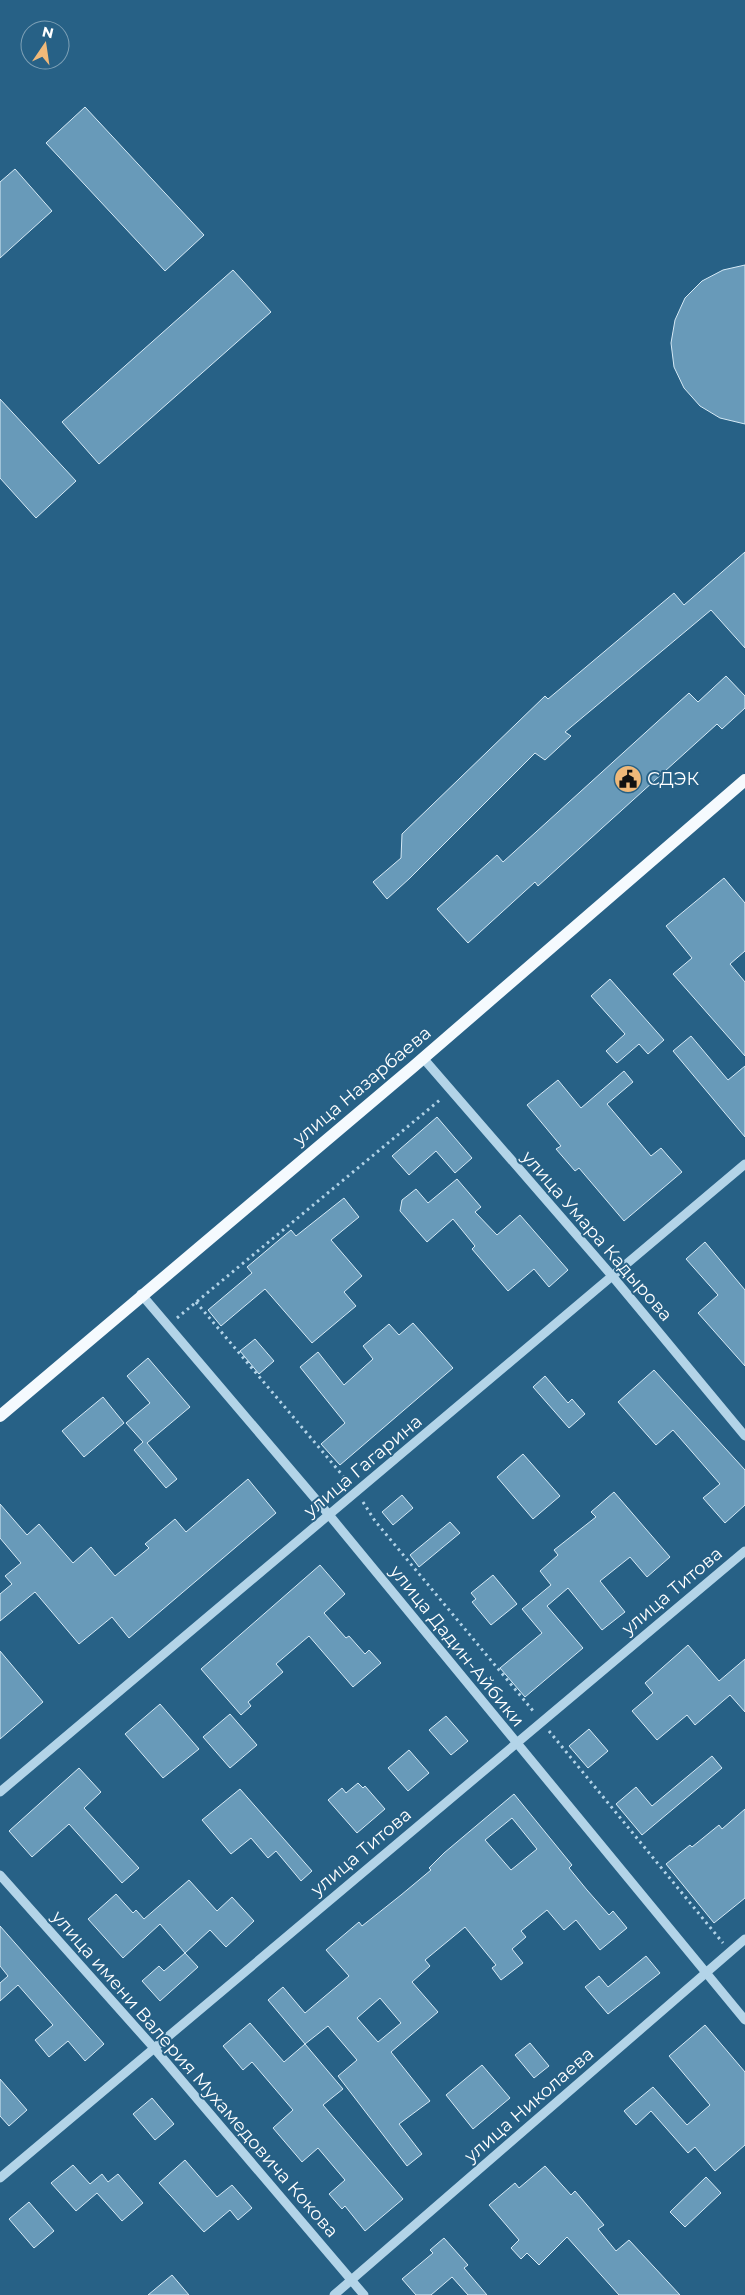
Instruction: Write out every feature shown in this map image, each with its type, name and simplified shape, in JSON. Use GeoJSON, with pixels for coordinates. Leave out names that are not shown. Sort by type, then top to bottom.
{"type":"FeatureCollection","features":[{"type":"Feature","properties":{"kind":"main road","name":"улица Назарбаева"},"geometry":{"type":"LineString","coordinates":[[0,1416],[423,1058],[745,780]]}},
{"type":"Feature","properties":{"kind":"street","name":"улица Умара Кадырова"},"geometry":{"type":"LineString","coordinates":[[423,1058],[613,1277],[745,1436]]}},
{"type":"Feature","properties":{"kind":"street","name":"улица Гагарина"},"geometry":{"type":"LineString","coordinates":[[0,1792],[330,1516],[745,1164]]}},
{"type":"Feature","properties":{"kind":"street","name":"улица Дадин-Айбики"},"geometry":{"type":"LineString","coordinates":[[142,1294],[330,1516],[745,2020]]}},
{"type":"Feature","properties":{"kind":"street","name":"улица Титова"},"geometry":{"type":"LineString","coordinates":[[0,2178],[745,1551]]}},
{"type":"Feature","properties":{"kind":"street","name":"улица имени Валерия Мухамедовича Кокова"},"geometry":{"type":"LineString","coordinates":[[0,1876],[154,2048],[364,2295]]}},
{"type":"Feature","properties":{"kind":"street","name":"улица Николаева"},"geometry":{"type":"LineString","coordinates":[[334,2295],[745,1939]]}},
{"type":"Feature","properties":{"kind":"path"},"geometry":{"type":"LineString","coordinates":[[168,1325],[450,1091]]}},
{"type":"Feature","properties":{"kind":"path"},"geometry":{"type":"LineString","coordinates":[[196,1302],[357,1493],[375,1521],[542,1721],[730,1952]]}},
{"type":"Feature","properties":{"kind":"building"},"geometry":{"type":"Polygon","coordinates":[[[85,107],[204,235],[165,271],[46,143],[85,107]]]}},
{"type":"Feature","properties":{"kind":"building"},"geometry":{"type":"Polygon","coordinates":[[[15,169],[52,211],[0,258],[0,182],[15,169]]]}},
{"type":"Feature","properties":{"kind":"building"},"geometry":{"type":"Polygon","coordinates":[[[745,265],[745,424],[720,418],[700,406],[684,388],[674,367],[671,343],[675,320],[685,298],[702,281],[723,270],[745,265]]]}},
{"type":"Feature","properties":{"kind":"building"},"geometry":{"type":"Polygon","coordinates":[[[233,270],[271,312],[99,464],[62,422],[233,270]]]}},
{"type":"Feature","properties":{"kind":"building"},"geometry":{"type":"Polygon","coordinates":[[[0,399],[76,481],[36,518],[0,478],[0,399]]]}},
{"type":"Feature","properties":{"kind":"building"},"geometry":{"type":"Polygon","coordinates":[[[745,552],[745,648],[711,610],[565,732],[571,736],[545,760],[535,753],[387,899],[373,882],[401,858],[402,834],[545,696],[548,699],[674,593],[684,605],[745,552]]]}},
{"type":"Feature","properties":{"kind":"building"},"geometry":{"type":"Polygon","coordinates":[[[726,676],[745,696],[745,708],[722,729],[717,724],[538,886],[535,882],[468,943],[437,909],[497,855],[503,862],[689,693],[698,702],[726,676]]]}},
{"type":"Feature","properties":{"kind":"building"},"geometry":{"type":"Polygon","coordinates":[[[724,878],[745,903],[745,951],[730,964],[745,982],[745,1056],[673,974],[692,958],[666,926],[724,878]]]}},
{"type":"Feature","properties":{"kind":"building"},"geometry":{"type":"Polygon","coordinates":[[[610,979],[664,1040],[648,1054],[639,1044],[617,1063],[606,1051],[625,1034],[591,996],[610,979]]]}},
{"type":"Feature","properties":{"kind":"building"},"geometry":{"type":"Polygon","coordinates":[[[691,1036],[728,1080],[745,1066],[745,1137],[673,1051],[691,1036]]]}},
{"type":"Feature","properties":{"kind":"building"},"geometry":{"type":"Polygon","coordinates":[[[624,1071],[633,1082],[607,1104],[651,1156],[661,1148],[682,1172],[624,1221],[579,1168],[575,1171],[556,1149],[561,1146],[527,1105],[558,1080],[581,1108],[624,1071]]]}},
{"type":"Feature","properties":{"kind":"building"},"geometry":{"type":"Polygon","coordinates":[[[437,1117],[472,1158],[455,1173],[436,1151],[409,1175],[392,1156],[437,1117]]]}},
{"type":"Feature","properties":{"kind":"building"},"geometry":{"type":"Polygon","coordinates":[[[457,1179],[481,1207],[475,1212],[497,1235],[520,1215],[568,1270],[549,1287],[534,1269],[508,1291],[472,1249],[475,1246],[453,1219],[427,1242],[400,1211],[402,1200],[416,1189],[428,1203],[457,1179]]]}},
{"type":"Feature","properties":{"kind":"building"},"geometry":{"type":"Polygon","coordinates":[[[344,1198],[359,1217],[331,1240],[362,1276],[344,1292],[356,1306],[312,1343],[265,1289],[221,1326],[208,1310],[252,1273],[247,1267],[291,1230],[296,1236],[344,1198]]]}},
{"type":"Feature","properties":{"kind":"building"},"geometry":{"type":"Polygon","coordinates":[[[705,1242],[745,1290],[745,1366],[698,1313],[718,1295],[686,1259],[705,1242]]]}},
{"type":"Feature","properties":{"kind":"building"},"geometry":{"type":"Polygon","coordinates":[[[413,1323],[453,1368],[340,1465],[321,1444],[345,1423],[300,1367],[318,1352],[344,1385],[373,1359],[363,1346],[389,1324],[399,1335],[413,1323]]]}},
{"type":"Feature","properties":{"kind":"building"},"geometry":{"type":"Polygon","coordinates":[[[255,1339],[274,1361],[259,1374],[240,1351],[255,1339]]]}},
{"type":"Feature","properties":{"kind":"building"},"geometry":{"type":"Polygon","coordinates":[[[148,1358],[190,1407],[147,1443],[177,1479],[166,1488],[134,1450],[143,1442],[126,1423],[150,1403],[127,1376],[148,1358]]]}},
{"type":"Feature","properties":{"kind":"building"},"geometry":{"type":"Polygon","coordinates":[[[654,1370],[745,1470],[745,1505],[725,1523],[703,1498],[720,1484],[673,1430],[656,1445],[618,1402],[654,1370]]]}},
{"type":"Feature","properties":{"kind":"building"},"geometry":{"type":"Polygon","coordinates":[[[545,1376],[568,1403],[572,1399],[585,1414],[569,1428],[533,1387],[545,1376]]]}},
{"type":"Feature","properties":{"kind":"building"},"geometry":{"type":"Polygon","coordinates":[[[103,1397],[124,1423],[84,1457],[62,1431],[103,1397]]]}},
{"type":"Feature","properties":{"kind":"building"},"geometry":{"type":"Polygon","coordinates":[[[523,1454],[560,1496],[533,1519],[497,1477],[523,1454]]]}},
{"type":"Feature","properties":{"kind":"building"},"geometry":{"type":"Polygon","coordinates":[[[248,1479],[276,1513],[129,1638],[112,1617],[79,1644],[35,1592],[0,1621],[0,1594],[12,1584],[5,1576],[21,1563],[0,1538],[0,1504],[27,1535],[39,1524],[73,1563],[91,1547],[115,1576],[149,1548],[145,1544],[175,1519],[186,1532],[248,1479]]]}},
{"type":"Feature","properties":{"kind":"building"},"geometry":{"type":"Polygon","coordinates":[[[614,1492],[670,1557],[647,1577],[630,1557],[600,1581],[625,1612],[602,1630],[568,1588],[547,1606],[583,1648],[525,1697],[500,1668],[542,1633],[522,1609],[551,1585],[540,1571],[558,1555],[554,1550],[596,1517],[591,1512],[614,1492]]]}},
{"type":"Feature","properties":{"kind":"building"},"geometry":{"type":"Polygon","coordinates":[[[402,1495],[413,1508],[393,1525],[382,1512],[402,1495]]]}},
{"type":"Feature","properties":{"kind":"building"},"geometry":{"type":"Polygon","coordinates":[[[450,1522],[460,1533],[419,1567],[410,1555],[450,1522]]]}},
{"type":"Feature","properties":{"kind":"building"},"geometry":{"type":"Polygon","coordinates":[[[320,1565],[345,1594],[324,1613],[346,1638],[349,1636],[365,1654],[369,1650],[381,1663],[353,1687],[309,1636],[276,1664],[283,1672],[248,1702],[251,1706],[241,1715],[201,1669],[320,1565]]]}},
{"type":"Feature","properties":{"kind":"building"},"geometry":{"type":"Polygon","coordinates":[[[493,1575],[517,1604],[491,1625],[472,1602],[476,1599],[471,1593],[493,1575]]]}},
{"type":"Feature","properties":{"kind":"building"},"geometry":{"type":"Polygon","coordinates":[[[688,1645],[719,1681],[745,1659],[745,1712],[730,1695],[695,1725],[687,1715],[657,1740],[632,1711],[653,1693],[645,1683],[688,1645]]]}},
{"type":"Feature","properties":{"kind":"building"},"geometry":{"type":"Polygon","coordinates":[[[0,1651],[43,1702],[0,1739],[0,1651]]]}},
{"type":"Feature","properties":{"kind":"building"},"geometry":{"type":"Polygon","coordinates":[[[160,1704],[199,1749],[163,1778],[125,1734],[160,1704]]]}},
{"type":"Feature","properties":{"kind":"building"},"geometry":{"type":"Polygon","coordinates":[[[230,1714],[257,1745],[230,1768],[203,1737],[230,1714]]]}},
{"type":"Feature","properties":{"kind":"building"},"geometry":{"type":"Polygon","coordinates":[[[446,1716],[468,1741],[451,1755],[429,1730],[446,1716]]]}},
{"type":"Feature","properties":{"kind":"building"},"geometry":{"type":"Polygon","coordinates":[[[589,1729],[608,1751],[588,1768],[569,1746],[589,1729]]]}},
{"type":"Feature","properties":{"kind":"building"},"geometry":{"type":"Polygon","coordinates":[[[409,1750],[429,1773],[408,1791],[388,1768],[409,1750]]]}},
{"type":"Feature","properties":{"kind":"building"},"geometry":{"type":"Polygon","coordinates":[[[712,1756],[722,1768],[642,1835],[616,1804],[636,1787],[652,1806],[712,1756]]]}},
{"type":"Feature","properties":{"kind":"building"},"geometry":{"type":"Polygon","coordinates":[[[79,1768],[101,1792],[84,1808],[139,1868],[122,1883],[69,1824],[32,1857],[9,1831],[79,1768]]]}},
{"type":"Feature","properties":{"kind":"building"},"geometry":{"type":"Polygon","coordinates":[[[358,1783],[363,1788],[365,1786],[385,1809],[357,1833],[328,1800],[342,1788],[346,1793],[358,1783]]]}},
{"type":"Feature","properties":{"kind":"building"},"geometry":{"type":"Polygon","coordinates":[[[240,1789],[312,1871],[301,1881],[276,1851],[268,1858],[251,1838],[231,1854],[202,1820],[240,1789]]]}},
{"type":"Feature","properties":{"kind":"building"},"geometry":{"type":"Polygon","coordinates":[[[514,1794],[572,1865],[569,1868],[587,1890],[609,1915],[613,1911],[627,1928],[600,1950],[576,1920],[564,1930],[547,1910],[521,1931],[526,1937],[512,1949],[523,1963],[501,1980],[492,1968],[496,1965],[465,1927],[425,1960],[430,1966],[412,1982],[438,2012],[391,2052],[430,2101],[399,2124],[422,2154],[407,2166],[338,2076],[357,2060],[328,2026],[305,2044],[268,2000],[283,1987],[305,2013],[349,1976],[326,1950],[359,1922],[362,1926],[401,1895],[431,1870],[429,1868],[514,1794]],[[512,1818],[485,1840],[511,1870],[537,1849],[512,1818]],[[380,1998],[357,2018],[378,2042],[401,2023],[380,1998]]]}},
{"type":"Feature","properties":{"kind":"building"},"geometry":{"type":"Polygon","coordinates":[[[745,1809],[745,1898],[714,1923],[666,1864],[690,1845],[692,1847],[719,1825],[722,1829],[745,1809]]]}},
{"type":"Feature","properties":{"kind":"building"},"geometry":{"type":"Polygon","coordinates":[[[189,1880],[217,1911],[232,1897],[254,1921],[226,1947],[210,1930],[185,1953],[160,1924],[123,1958],[88,1919],[116,1894],[133,1913],[136,1910],[144,1919],[189,1880]]]}},
{"type":"Feature","properties":{"kind":"building"},"geometry":{"type":"Polygon","coordinates":[[[0,1926],[104,2044],[85,2061],[68,2041],[49,2057],[35,2040],[53,2025],[18,1985],[0,2001],[0,1983],[8,1976],[0,1966],[0,1926]]]}},
{"type":"Feature","properties":{"kind":"building"},"geometry":{"type":"Polygon","coordinates":[[[185,1953],[198,1967],[160,2001],[142,1981],[159,1966],[164,1971],[185,1953]]]}},
{"type":"Feature","properties":{"kind":"building"},"geometry":{"type":"Polygon","coordinates":[[[646,1956],[660,1973],[608,2014],[585,1987],[599,1976],[608,1987],[646,1956]]]}},
{"type":"Feature","properties":{"kind":"building"},"geometry":{"type":"Polygon","coordinates":[[[250,2023],[284,2062],[305,2044],[343,2089],[323,2105],[403,2199],[365,2231],[345,2206],[342,2209],[329,2194],[345,2180],[318,2148],[302,2162],[273,2128],[293,2110],[252,2062],[243,2070],[223,2046],[250,2023]]]}},
{"type":"Feature","properties":{"kind":"building"},"geometry":{"type":"Polygon","coordinates":[[[705,2025],[745,2072],[745,2145],[715,2171],[695,2147],[688,2153],[651,2111],[636,2125],[624,2111],[653,2087],[687,2125],[710,2105],[669,2056],[705,2025]]]}},
{"type":"Feature","properties":{"kind":"building"},"geometry":{"type":"Polygon","coordinates":[[[530,2043],[549,2066],[534,2078],[515,2055],[530,2043]]]}},
{"type":"Feature","properties":{"kind":"building"},"geometry":{"type":"Polygon","coordinates":[[[482,2065],[510,2098],[473,2129],[446,2095],[482,2065]]]}},
{"type":"Feature","properties":{"kind":"building"},"geometry":{"type":"Polygon","coordinates":[[[0,2079],[27,2110],[9,2126],[0,2116],[0,2079]]]}},
{"type":"Feature","properties":{"kind":"building"},"geometry":{"type":"Polygon","coordinates":[[[152,2098],[174,2124],[155,2140],[133,2114],[152,2098]]]}},
{"type":"Feature","properties":{"kind":"building"},"geometry":{"type":"Polygon","coordinates":[[[185,2160],[217,2197],[232,2185],[252,2208],[238,2220],[230,2210],[204,2232],[159,2183],[185,2160]]]}},
{"type":"Feature","properties":{"kind":"building"},"geometry":{"type":"Polygon","coordinates":[[[73,2165],[90,2184],[102,2174],[108,2182],[118,2174],[143,2203],[122,2221],[97,2193],[76,2211],[51,2183],[73,2165]]]}},
{"type":"Feature","properties":{"kind":"building"},"geometry":{"type":"Polygon","coordinates":[[[545,2166],[571,2195],[575,2191],[604,2225],[598,2229],[616,2251],[629,2240],[680,2295],[619,2295],[567,2237],[539,2265],[527,2253],[521,2259],[511,2248],[519,2240],[489,2205],[515,2183],[519,2188],[545,2166]]]}},
{"type":"Feature","properties":{"kind":"building"},"geometry":{"type":"Polygon","coordinates":[[[706,2177],[721,2193],[685,2227],[670,2212],[706,2177]]]}},
{"type":"Feature","properties":{"kind":"building"},"geometry":{"type":"Polygon","coordinates":[[[29,2202],[54,2231],[34,2248],[9,2219],[29,2202]]]}},
{"type":"Feature","properties":{"kind":"building"},"geometry":{"type":"Polygon","coordinates":[[[444,2238],[468,2265],[464,2268],[487,2295],[468,2295],[452,2277],[431,2295],[416,2295],[402,2279],[433,2253],[430,2250],[444,2238]]]}},
{"type":"Feature","properties":{"kind":"building"},"geometry":{"type":"Polygon","coordinates":[[[172,2275],[189,2295],[148,2295],[172,2275]]]}},
{"type":"Feature","properties":{"kind":"place","name":"СДЭК"},"geometry":{"type":"Point","coordinates":[628,779]}}]}
